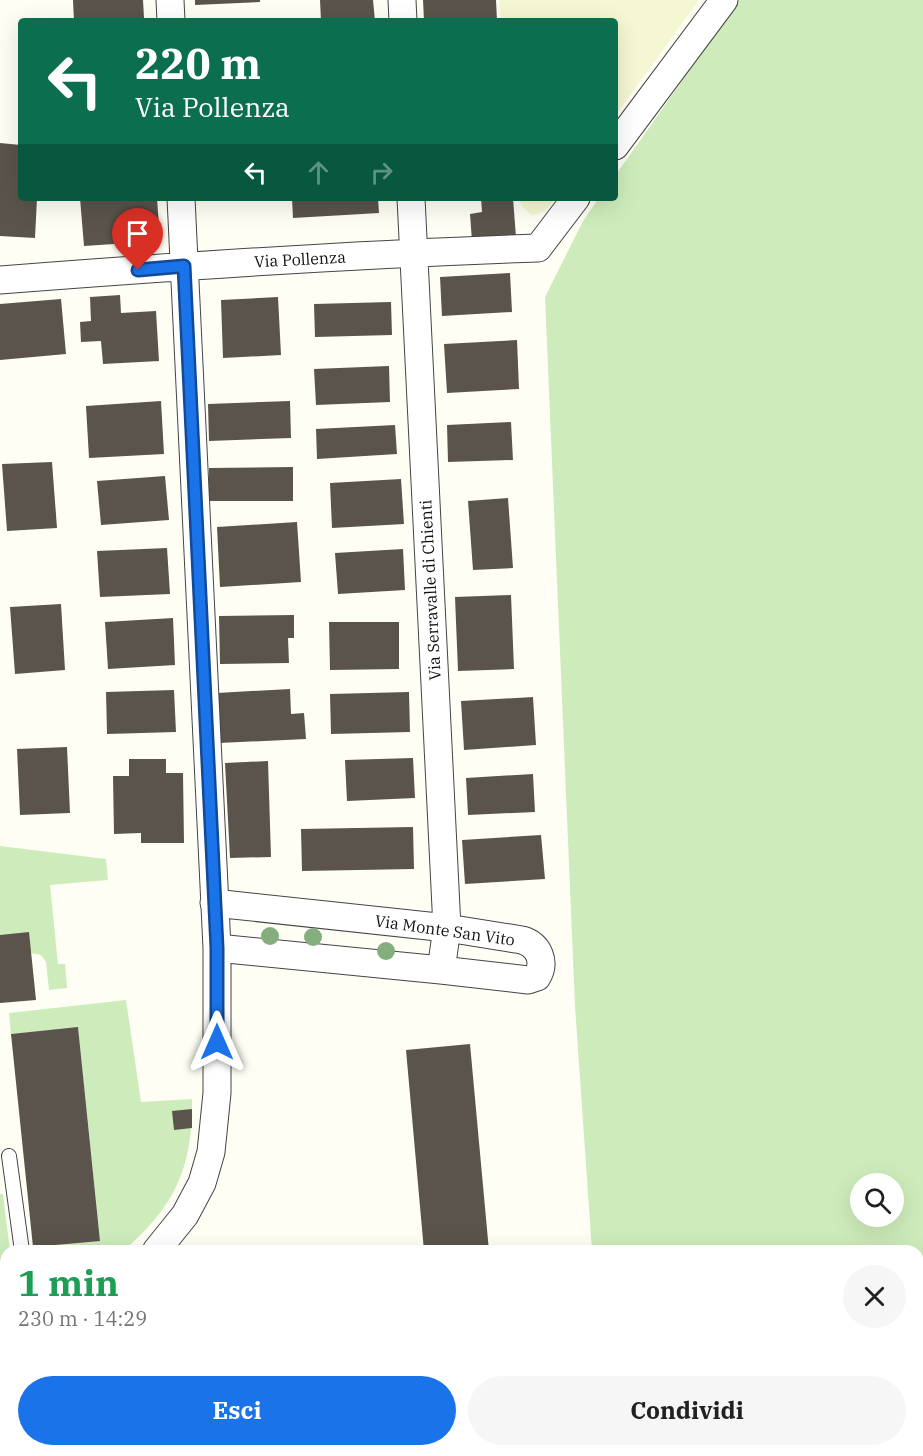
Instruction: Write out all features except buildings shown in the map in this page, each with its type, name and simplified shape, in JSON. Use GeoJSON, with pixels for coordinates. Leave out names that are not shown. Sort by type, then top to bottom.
{"type":"FeatureCollection","features":[{"type":"Feature","properties":{"kind":"street"},"geometry":{"type":"LineString","coordinates":[[170,0],[171,18]]}},
{"type":"Feature","properties":{"kind":"street"},"geometry":{"type":"LineString","coordinates":[[402,0],[403,18]]}},
{"type":"Feature","properties":{"kind":"street"},"geometry":{"type":"LineString","coordinates":[[618,142],[724,0]]}},
{"type":"Feature","properties":{"kind":"street"},"geometry":{"type":"LineString","coordinates":[[161,1245],[178,1226],[202,1183],[211,1152],[217,1093],[217,948],[181,201]]}},
{"type":"Feature","properties":{"kind":"street","name":"Via Serravalle di Chienti"},"geometry":{"type":"LineString","coordinates":[[411,201],[447,928],[441,970]]}},
{"type":"Feature","properties":{"kind":"street","name":"Via Pollenza"},"geometry":{"type":"LineString","coordinates":[[0,280],[184,266],[538,248],[574,201]]}},
{"type":"Feature","properties":{"kind":"street","name":"Via Monte San Vito"},"geometry":{"type":"LineString","coordinates":[[214,903],[447,928],[527,942],[537,950],[542,966],[537,977],[528,980],[217,948]]}},
{"type":"Feature","properties":{"kind":"lane"},"geometry":{"type":"LineString","coordinates":[[9,1156],[21,1245]]}},
{"type":"Feature","properties":{"kind":"green space"},"geometry":{"type":"Polygon","coordinates":[[[499,0],[699,0],[618,112],[618,18],[501,18],[499,0]]]}},
{"type":"Feature","properties":{"kind":"green space"},"geometry":{"type":"Polygon","coordinates":[[[739,0],[923,0],[923,1245],[592,1245],[575,1006],[545,297],[583,221],[597,201],[618,201],[618,172],[739,0]]]}},
{"type":"Feature","properties":{"kind":"green space"},"geometry":{"type":"Polygon","coordinates":[[[520,201],[553,201],[545,211],[534,215],[523,207],[520,201]]]}},
{"type":"Feature","properties":{"kind":"green space"},"geometry":{"type":"Polygon","coordinates":[[[0,846],[106,859],[108,880],[50,885],[58,964],[65,964],[67,988],[49,990],[46,962],[41,955],[31,953],[0,935],[0,846]]]}},
{"type":"Feature","properties":{"kind":"green space"},"geometry":{"type":"Polygon","coordinates":[[[126,1000],[141,1102],[192,1099],[189,1145],[177,1184],[168,1202],[156,1218],[130,1245],[52,1245],[100,1240],[78,1028],[11,1034],[9,1013],[126,1000]]]}},
{"type":"Feature","properties":{"kind":"green space"},"geometry":{"type":"Polygon","coordinates":[[[0,1194],[3,1194],[9,1245],[0,1245],[0,1194]]]}},
{"type":"Feature","properties":{"kind":"route"},"geometry":{"type":"LineString","coordinates":[[138,270],[184,266],[217,948],[217,1042]]}}]}
